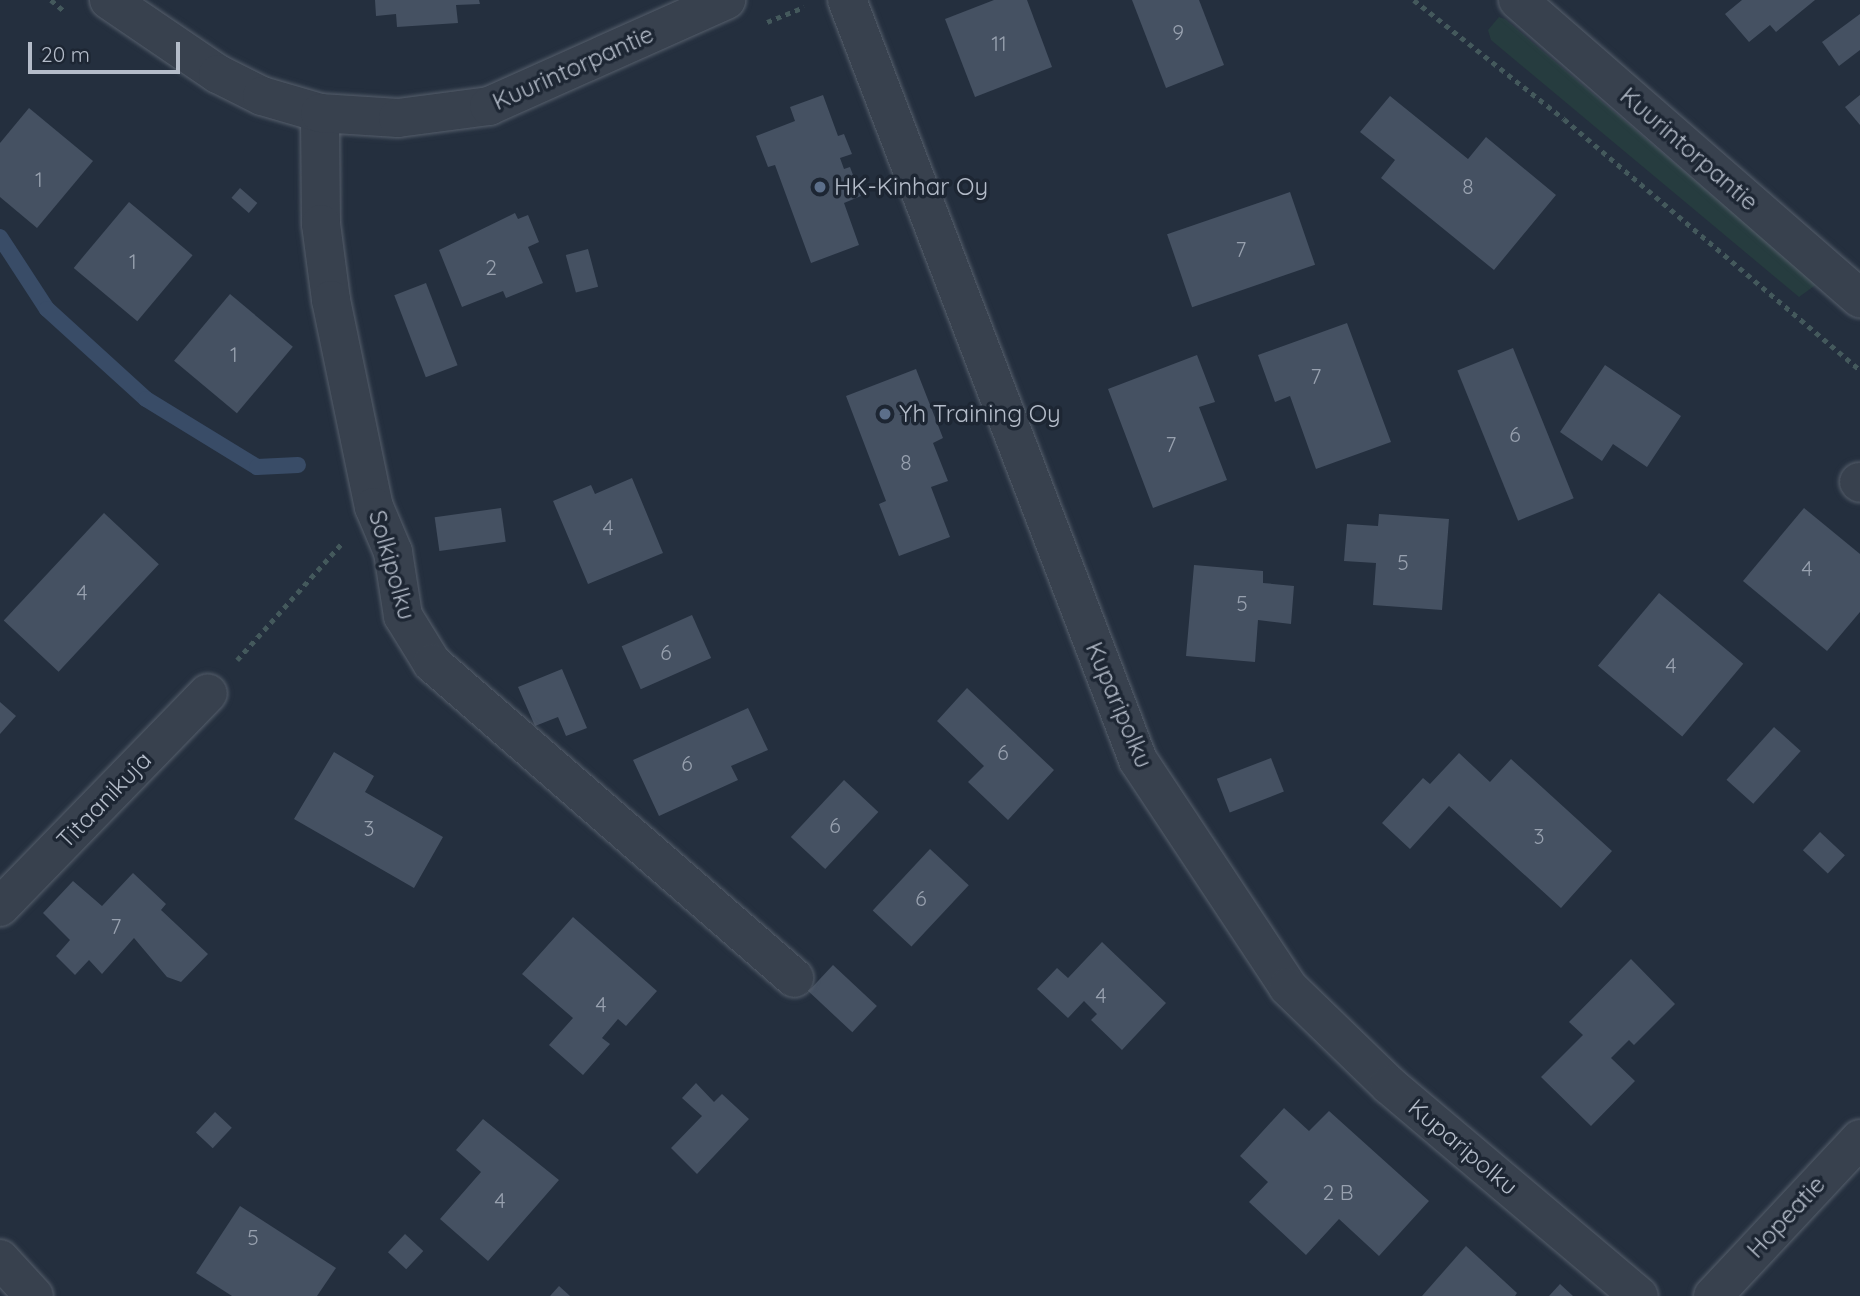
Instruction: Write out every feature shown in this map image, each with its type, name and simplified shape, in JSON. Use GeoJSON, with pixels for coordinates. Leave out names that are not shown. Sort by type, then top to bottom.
{"type":"FeatureCollection","features":[{"type":"Feature","properties":{"kind":"street","name":"Kuurintorpantie"},"geometry":{"type":"LineString","coordinates":[[109,0],[218,74],[262,96],[320,113],[398,118],[489,106],[726,0]]}},
{"type":"Feature","properties":{"kind":"street","name":"Kuparipolku"},"geometry":{"type":"LineString","coordinates":[[847,0],[1138,760],[1288,987],[1389,1085],[1639,1296]]}},
{"type":"Feature","properties":{"kind":"street","name":"Kuurintorpantie"},"geometry":{"type":"LineString","coordinates":[[1518,0],[1860,298]]}},
{"type":"Feature","properties":{"kind":"street","name":"Solkipolku"},"geometry":{"type":"LineString","coordinates":[[320,113],[321,224],[331,300],[374,507],[393,552],[403,617],[432,663],[794,978]]}},
{"type":"Feature","properties":{"kind":"street","name":"Titaanikuja"},"geometry":{"type":"LineString","coordinates":[[0,908],[208,693]]}},
{"type":"Feature","properties":{"kind":"street","name":"Hopeatie"},"geometry":{"type":"LineString","coordinates":[[1713,1296],[1860,1139]]}},
{"type":"Feature","properties":{"kind":"street"},"geometry":{"type":"LineString","coordinates":[[0,1259],[34,1296]]}},
{"type":"Feature","properties":{"kind":"path"},"geometry":{"type":"LineString","coordinates":[[1413,0],[1564,119],[1860,370]]}},
{"type":"Feature","properties":{"kind":"path"},"geometry":{"type":"LineString","coordinates":[[208,693],[374,507]]}},
{"type":"Feature","properties":{"kind":"green space"},"geometry":{"type":"Polygon","coordinates":[[[1499,17],[1505,19],[1817,284],[1799,297],[1491,40],[1488,30],[1499,17]]]}},
{"type":"Feature","properties":{"kind":"building"},"geometry":{"type":"Polygon","coordinates":[[[375,0],[479,0],[480,4],[456,5],[458,23],[397,27],[396,14],[376,16],[375,0]]]}},
{"type":"Feature","properties":{"kind":"building"},"geometry":{"type":"Polygon","coordinates":[[[994,0],[1027,0],[1052,67],[975,97],[945,19],[994,0]]]}},
{"type":"Feature","properties":{"kind":"building"},"geometry":{"type":"Polygon","coordinates":[[[1132,0],[1199,0],[1224,65],[1166,88],[1132,0]]]}},
{"type":"Feature","properties":{"kind":"building"},"geometry":{"type":"Polygon","coordinates":[[[1742,0],[1815,0],[1776,32],[1770,25],[1749,42],[1725,14],[1742,0]]]}},
{"type":"Feature","properties":{"kind":"building"},"geometry":{"type":"Polygon","coordinates":[[[1860,14],[1860,50],[1839,66],[1822,42],[1860,14]]]}},
{"type":"Feature","properties":{"kind":"building"},"geometry":{"type":"Polygon","coordinates":[[[823,95],[838,136],[844,134],[852,154],[840,158],[844,169],[850,167],[861,196],[844,203],[859,245],[811,263],[775,165],[768,167],[756,136],[795,121],[790,107],[823,95]]]}},
{"type":"Feature","properties":{"kind":"building"},"geometry":{"type":"Polygon","coordinates":[[[1860,95],[1860,125],[1845,107],[1860,95]]]}},
{"type":"Feature","properties":{"kind":"building"},"geometry":{"type":"Polygon","coordinates":[[[1390,96],[1468,159],[1486,137],[1556,195],[1494,270],[1381,178],[1395,160],[1360,132],[1390,96]]]}},
{"type":"Feature","properties":{"kind":"building"},"geometry":{"type":"Polygon","coordinates":[[[29,108],[93,161],[37,228],[0,197],[0,143],[29,108]]]}},
{"type":"Feature","properties":{"kind":"building"},"geometry":{"type":"Polygon","coordinates":[[[240,188],[257,203],[249,213],[231,198],[240,188]]]}},
{"type":"Feature","properties":{"kind":"building"},"geometry":{"type":"Polygon","coordinates":[[[1290,192],[1315,265],[1192,307],[1167,234],[1290,192]]]}},
{"type":"Feature","properties":{"kind":"building"},"geometry":{"type":"Polygon","coordinates":[[[129,202],[193,255],[137,321],[74,268],[129,202]]]}},
{"type":"Feature","properties":{"kind":"building"},"geometry":{"type":"Polygon","coordinates":[[[515,213],[518,219],[528,215],[539,242],[528,247],[543,283],[506,298],[503,291],[462,307],[439,250],[515,213]]]}},
{"type":"Feature","properties":{"kind":"building"},"geometry":{"type":"Polygon","coordinates":[[[588,249],[598,287],[576,293],[566,255],[588,249]]]}},
{"type":"Feature","properties":{"kind":"building"},"geometry":{"type":"Polygon","coordinates":[[[426,283],[458,365],[426,377],[394,295],[426,283]]]}},
{"type":"Feature","properties":{"kind":"building"},"geometry":{"type":"Polygon","coordinates":[[[230,294],[293,347],[237,413],[174,361],[230,294]]]}},
{"type":"Feature","properties":{"kind":"building"},"geometry":{"type":"Polygon","coordinates":[[[1347,323],[1391,442],[1316,469],[1290,396],[1275,402],[1258,355],[1347,323]]]}},
{"type":"Feature","properties":{"kind":"building"},"geometry":{"type":"Polygon","coordinates":[[[1513,348],[1574,498],[1518,521],[1457,370],[1513,348]]]}},
{"type":"Feature","properties":{"kind":"building"},"geometry":{"type":"Polygon","coordinates":[[[1197,355],[1215,402],[1199,407],[1227,480],[1153,508],[1108,389],[1197,355]]]}},
{"type":"Feature","properties":{"kind":"building"},"geometry":{"type":"Polygon","coordinates":[[[1605,365],[1681,416],[1647,467],[1613,444],[1602,461],[1560,432],[1605,365]]]}},
{"type":"Feature","properties":{"kind":"building"},"geometry":{"type":"Polygon","coordinates":[[[916,369],[943,438],[933,443],[948,481],[931,487],[950,537],[899,556],[879,504],[886,501],[846,396],[916,369]]]}},
{"type":"Feature","properties":{"kind":"building"},"geometry":{"type":"Polygon","coordinates":[[[632,478],[663,553],[588,584],[553,501],[591,485],[595,494],[632,478]]]}},
{"type":"Feature","properties":{"kind":"building"},"geometry":{"type":"Polygon","coordinates":[[[501,508],[506,542],[439,551],[435,517],[501,508]]]}},
{"type":"Feature","properties":{"kind":"building"},"geometry":{"type":"Polygon","coordinates":[[[1804,508],[1860,554],[1860,612],[1827,651],[1743,581],[1804,508]]]}},
{"type":"Feature","properties":{"kind":"building"},"geometry":{"type":"Polygon","coordinates":[[[104,513],[159,564],[59,672],[4,621],[104,513]]]}},
{"type":"Feature","properties":{"kind":"building"},"geometry":{"type":"Polygon","coordinates":[[[1379,514],[1449,519],[1442,610],[1373,605],[1376,563],[1344,561],[1347,524],[1378,526],[1379,514]]]}},
{"type":"Feature","properties":{"kind":"building"},"geometry":{"type":"Polygon","coordinates":[[[1194,565],[1263,571],[1263,583],[1294,586],[1291,624],[1258,620],[1255,662],[1186,656],[1194,565]]]}},
{"type":"Feature","properties":{"kind":"building"},"geometry":{"type":"Polygon","coordinates":[[[1659,593],[1743,664],[1682,736],[1598,666],[1659,593]]]}},
{"type":"Feature","properties":{"kind":"building"},"geometry":{"type":"Polygon","coordinates":[[[692,615],[711,658],[641,689],[622,646],[692,615]]]}},
{"type":"Feature","properties":{"kind":"building"},"geometry":{"type":"Polygon","coordinates":[[[562,669],[587,728],[566,736],[558,717],[535,726],[518,687],[562,669]]]}},
{"type":"Feature","properties":{"kind":"building"},"geometry":{"type":"Polygon","coordinates":[[[967,688],[1054,770],[1008,820],[968,782],[984,766],[937,721],[967,688]]]}},
{"type":"Feature","properties":{"kind":"building"},"geometry":{"type":"Polygon","coordinates":[[[0,702],[16,716],[0,734],[0,702]]]}},
{"type":"Feature","properties":{"kind":"building"},"geometry":{"type":"Polygon","coordinates":[[[748,708],[768,750],[731,766],[738,780],[659,816],[633,760],[748,708]]]}},
{"type":"Feature","properties":{"kind":"building"},"geometry":{"type":"Polygon","coordinates":[[[1774,727],[1801,751],[1753,804],[1726,780],[1774,727]]]}},
{"type":"Feature","properties":{"kind":"building"},"geometry":{"type":"Polygon","coordinates":[[[334,752],[374,776],[365,792],[443,837],[414,888],[294,819],[334,752]]]}},
{"type":"Feature","properties":{"kind":"building"},"geometry":{"type":"Polygon","coordinates":[[[1459,753],[1490,782],[1511,759],[1612,851],[1561,908],[1449,806],[1410,849],[1382,823],[1423,778],[1430,784],[1459,753]]]}},
{"type":"Feature","properties":{"kind":"building"},"geometry":{"type":"Polygon","coordinates":[[[1271,758],[1284,792],[1230,812],[1217,779],[1271,758]]]}},
{"type":"Feature","properties":{"kind":"building"},"geometry":{"type":"Polygon","coordinates":[[[844,780],[878,812],[825,869],[791,837],[844,780]]]}},
{"type":"Feature","properties":{"kind":"building"},"geometry":{"type":"Polygon","coordinates":[[[1820,832],[1845,855],[1828,873],[1803,850],[1820,832]]]}},
{"type":"Feature","properties":{"kind":"building"},"geometry":{"type":"Polygon","coordinates":[[[930,849],[969,885],[911,947],[873,910],[930,849]]]}},
{"type":"Feature","properties":{"kind":"building"},"geometry":{"type":"Polygon","coordinates":[[[133,873],[166,904],[161,910],[208,954],[181,982],[167,977],[134,938],[102,974],[89,960],[75,975],[56,956],[70,940],[43,913],[73,881],[102,906],[133,873]]]}},
{"type":"Feature","properties":{"kind":"building"},"geometry":{"type":"Polygon","coordinates":[[[573,917],[657,991],[626,1026],[618,1019],[602,1038],[610,1044],[583,1075],[549,1045],[573,1018],[522,974],[573,917]]]}},
{"type":"Feature","properties":{"kind":"building"},"geometry":{"type":"Polygon","coordinates":[[[1102,942],[1166,1003],[1122,1050],[1091,1020],[1097,1014],[1084,1001],[1068,1018],[1037,989],[1057,968],[1068,978],[1102,942]]]}},
{"type":"Feature","properties":{"kind":"building"},"geometry":{"type":"Polygon","coordinates":[[[1631,959],[1675,1004],[1634,1045],[1629,1040],[1611,1058],[1635,1081],[1591,1126],[1541,1077],[1583,1035],[1569,1022],[1631,959]]]}},
{"type":"Feature","properties":{"kind":"building"},"geometry":{"type":"Polygon","coordinates":[[[833,965],[877,1006],[852,1032],[808,991],[833,965]]]}},
{"type":"Feature","properties":{"kind":"building"},"geometry":{"type":"Polygon","coordinates":[[[696,1083],[714,1102],[722,1094],[749,1119],[697,1174],[671,1148],[702,1116],[682,1098],[696,1083]]]}},
{"type":"Feature","properties":{"kind":"building"},"geometry":{"type":"Polygon","coordinates":[[[1284,1108],[1309,1131],[1329,1111],[1429,1201],[1379,1256],[1339,1219],[1306,1255],[1249,1202],[1268,1182],[1240,1156],[1284,1108]]]}},
{"type":"Feature","properties":{"kind":"building"},"geometry":{"type":"Polygon","coordinates":[[[215,1112],[232,1128],[213,1148],[196,1132],[215,1112]]]}},
{"type":"Feature","properties":{"kind":"building"},"geometry":{"type":"Polygon","coordinates":[[[483,1119],[559,1180],[488,1261],[440,1219],[481,1172],[456,1150],[483,1119]]]}},
{"type":"Feature","properties":{"kind":"building"},"geometry":{"type":"Polygon","coordinates":[[[240,1206],[336,1268],[317,1296],[232,1296],[196,1273],[240,1206]]]}},
{"type":"Feature","properties":{"kind":"building"},"geometry":{"type":"Polygon","coordinates":[[[405,1234],[423,1251],[406,1269],[388,1252],[405,1234]]]}},
{"type":"Feature","properties":{"kind":"building"},"geometry":{"type":"Polygon","coordinates":[[[1466,1246],[1517,1293],[1515,1296],[1422,1296],[1466,1246]]]}},
{"type":"Feature","properties":{"kind":"building"},"geometry":{"type":"Polygon","coordinates":[[[1560,1284],[1573,1296],[1549,1296],[1560,1284]]]}},
{"type":"Feature","properties":{"kind":"building"},"geometry":{"type":"Polygon","coordinates":[[[559,1286],[570,1296],[550,1296],[559,1286]]]}},
{"type":"Feature","properties":{"kind":"waterway"},"geometry":{"type":"LineString","coordinates":[[0,237],[47,309],[146,399],[257,467],[298,465]]}},
{"type":"Feature","properties":{"kind":"place","name":"HK-Kinhar Oy"},"geometry":{"type":"Point","coordinates":[820,187]}},
{"type":"Feature","properties":{"kind":"place","name":"Yh Training Oy"},"geometry":{"type":"Point","coordinates":[885,414]}}]}
